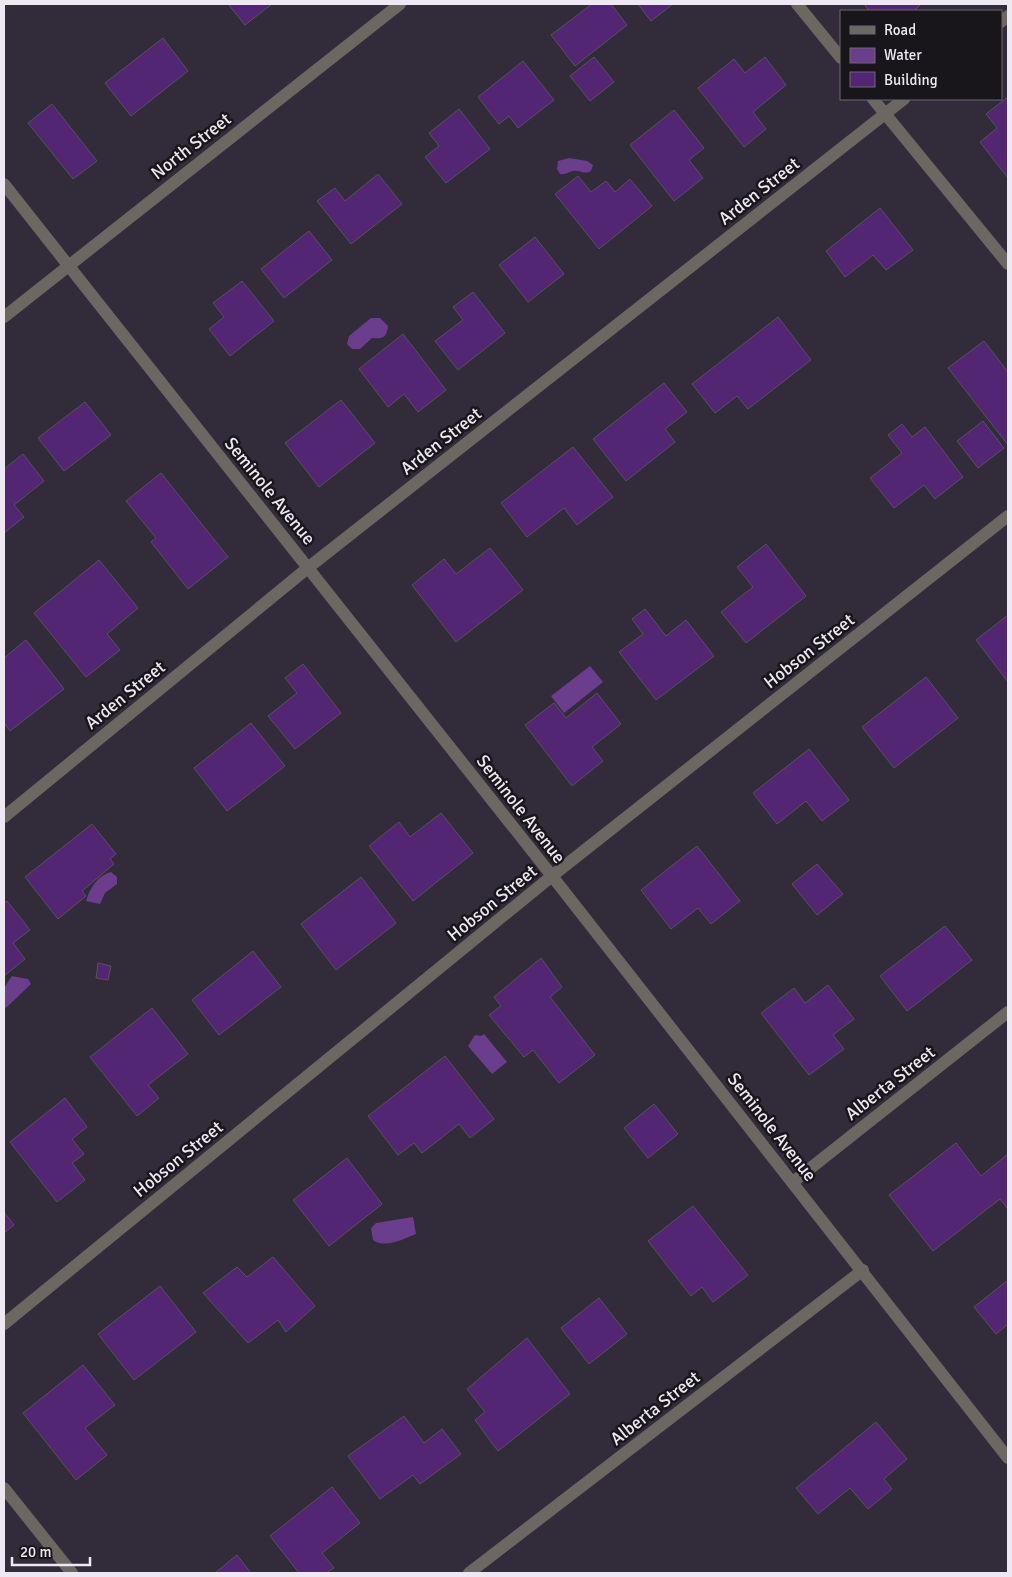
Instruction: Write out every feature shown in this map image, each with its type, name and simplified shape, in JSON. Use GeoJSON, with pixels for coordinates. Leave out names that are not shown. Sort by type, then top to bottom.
{"type":"FeatureCollection","features":[{"type":"Feature","properties":{"kind":"street","name":"North Street"},"geometry":{"type":"LineString","coordinates":[[4,316],[400,4]]}},
{"type":"Feature","properties":{"kind":"street"},"geometry":{"type":"LineString","coordinates":[[797,4],[840,57]]}},
{"type":"Feature","properties":{"kind":"street"},"geometry":{"type":"LineString","coordinates":[[874,100],[1008,264]]}},
{"type":"Feature","properties":{"kind":"street","name":"Arden Street"},"geometry":{"type":"LineString","coordinates":[[4,818],[309,567],[903,100]]}},
{"type":"Feature","properties":{"kind":"street","name":"Seminole Avenue"},"geometry":{"type":"LineString","coordinates":[[4,184],[309,567],[863,1270],[1008,1458]]}},
{"type":"Feature","properties":{"kind":"street","name":"Hobson Street"},"geometry":{"type":"LineString","coordinates":[[4,1324],[552,876],[1008,516]]}},
{"type":"Feature","properties":{"kind":"street","name":"Alberta Street"},"geometry":{"type":"LineString","coordinates":[[793,1182],[1008,1012]]}},
{"type":"Feature","properties":{"kind":"street","name":"Alberta Street"},"geometry":{"type":"LineString","coordinates":[[469,1573],[863,1270]]}},
{"type":"Feature","properties":{"kind":"street"},"geometry":{"type":"LineString","coordinates":[[4,1488],[72,1573]]}},
{"type":"Feature","properties":{"kind":"water"},"geometry":{"type":"Polygon","coordinates":[[[569,158],[587,161],[593,165],[591,171],[586,173],[573,171],[560,174],[557,169],[558,161],[569,158]]]}},
{"type":"Feature","properties":{"kind":"water"},"geometry":{"type":"Polygon","coordinates":[[[371,318],[380,318],[388,326],[385,335],[381,338],[372,338],[360,349],[352,349],[347,344],[349,336],[371,318]]]}},
{"type":"Feature","properties":{"kind":"water"},"geometry":{"type":"Polygon","coordinates":[[[590,666],[603,682],[564,713],[551,696],[590,666]]]}},
{"type":"Feature","properties":{"kind":"water"},"geometry":{"type":"Polygon","coordinates":[[[111,872],[117,877],[117,884],[105,893],[100,904],[86,901],[95,883],[102,876],[111,872]]]}},
{"type":"Feature","properties":{"kind":"water"},"geometry":{"type":"Polygon","coordinates":[[[12,976],[28,979],[31,984],[6,1008],[4,1006],[4,988],[12,976]]]}},
{"type":"Feature","properties":{"kind":"water"},"geometry":{"type":"Polygon","coordinates":[[[484,1034],[507,1062],[492,1074],[468,1046],[475,1035],[481,1036],[484,1034]]]}},
{"type":"Feature","properties":{"kind":"water"},"geometry":{"type":"Polygon","coordinates":[[[413,1217],[416,1234],[383,1244],[373,1240],[371,1228],[376,1223],[413,1217]]]}},
{"type":"Feature","properties":{"kind":"building"},"geometry":{"type":"Polygon","coordinates":[[[228,4],[272,4],[245,25],[228,4]]]}},
{"type":"Feature","properties":{"kind":"building"},"geometry":{"type":"Polygon","coordinates":[[[592,4],[611,4],[627,25],[575,66],[551,35],[592,4]]]}},
{"type":"Feature","properties":{"kind":"building"},"geometry":{"type":"Polygon","coordinates":[[[638,4],[673,4],[651,21],[638,4]]]}},
{"type":"Feature","properties":{"kind":"building"},"geometry":{"type":"Polygon","coordinates":[[[867,4],[921,4],[915,10],[869,10],[865,6],[867,4]]]}},
{"type":"Feature","properties":{"kind":"building"},"geometry":{"type":"Polygon","coordinates":[[[163,38],[188,71],[131,116],[105,83],[163,38]]]}},
{"type":"Feature","properties":{"kind":"building"},"geometry":{"type":"Polygon","coordinates":[[[594,57],[614,82],[590,101],[570,76],[594,57]]]}},
{"type":"Feature","properties":{"kind":"building"},"geometry":{"type":"Polygon","coordinates":[[[765,57],[786,85],[753,112],[766,129],[744,147],[698,88],[734,59],[745,73],[765,57]]]}},
{"type":"Feature","properties":{"kind":"building"},"geometry":{"type":"Polygon","coordinates":[[[523,61],[554,100],[518,128],[509,116],[499,124],[478,97],[523,61]]]}},
{"type":"Feature","properties":{"kind":"building"},"geometry":{"type":"Polygon","coordinates":[[[1008,97],[1008,178],[980,142],[997,128],[986,114],[1008,97]]]}},
{"type":"Feature","properties":{"kind":"building"},"geometry":{"type":"Polygon","coordinates":[[[52,104],[97,161],[73,179],[28,123],[52,104]]]}},
{"type":"Feature","properties":{"kind":"building"},"geometry":{"type":"Polygon","coordinates":[[[459,109],[490,149],[446,183],[425,157],[439,146],[429,133],[459,109]]]}},
{"type":"Feature","properties":{"kind":"building"},"geometry":{"type":"Polygon","coordinates":[[[674,110],[704,148],[689,160],[703,178],[674,201],[630,145],[674,110]]]}},
{"type":"Feature","properties":{"kind":"building"},"geometry":{"type":"Polygon","coordinates":[[[378,174],[402,204],[351,244],[317,201],[335,188],[345,201],[378,174]]]}},
{"type":"Feature","properties":{"kind":"building"},"geometry":{"type":"Polygon","coordinates":[[[578,176],[591,192],[606,181],[615,192],[630,179],[652,206],[599,249],[555,194],[578,176]]]}},
{"type":"Feature","properties":{"kind":"building"},"geometry":{"type":"Polygon","coordinates":[[[880,208],[913,250],[886,270],[873,255],[845,277],[826,251],[880,208]]]}},
{"type":"Feature","properties":{"kind":"building"},"geometry":{"type":"Polygon","coordinates":[[[309,231],[332,260],[284,298],[261,269],[309,231]]]}},
{"type":"Feature","properties":{"kind":"building"},"geometry":{"type":"Polygon","coordinates":[[[535,237],[564,274],[528,302],[499,265],[535,237]]]}},
{"type":"Feature","properties":{"kind":"building"},"geometry":{"type":"Polygon","coordinates":[[[242,281],[274,321],[230,356],[209,329],[224,317],[213,303],[242,281]]]}},
{"type":"Feature","properties":{"kind":"building"},"geometry":{"type":"Polygon","coordinates":[[[473,292],[505,333],[458,370],[435,341],[463,320],[453,307],[473,292]]]}},
{"type":"Feature","properties":{"kind":"building"},"geometry":{"type":"Polygon","coordinates":[[[778,317],[811,360],[748,409],[737,396],[715,413],[692,384],[778,317]]]}},
{"type":"Feature","properties":{"kind":"building"},"geometry":{"type":"Polygon","coordinates":[[[403,334],[446,390],[418,412],[404,394],[388,407],[359,369],[403,334]]]}},
{"type":"Feature","properties":{"kind":"building"},"geometry":{"type":"Polygon","coordinates":[[[984,341],[1008,372],[1008,445],[948,368],[984,341]]]}},
{"type":"Feature","properties":{"kind":"building"},"geometry":{"type":"Polygon","coordinates":[[[664,383],[687,412],[665,429],[675,442],[626,481],[593,439],[664,383]]]}},
{"type":"Feature","properties":{"kind":"building"},"geometry":{"type":"Polygon","coordinates":[[[341,400],[375,443],[319,487],[285,443],[341,400]]]}},
{"type":"Feature","properties":{"kind":"building"},"geometry":{"type":"Polygon","coordinates":[[[85,402],[111,435],[64,471],[38,438],[85,402]]]}},
{"type":"Feature","properties":{"kind":"building"},"geometry":{"type":"Polygon","coordinates":[[[983,421],[1004,448],[978,468],[957,441],[983,421]]]}},
{"type":"Feature","properties":{"kind":"building"},"geometry":{"type":"Polygon","coordinates":[[[902,424],[912,437],[925,427],[963,477],[935,499],[924,485],[894,508],[870,478],[902,453],[888,435],[902,424]]]}},
{"type":"Feature","properties":{"kind":"building"},"geometry":{"type":"Polygon","coordinates":[[[573,447],[613,497],[577,525],[564,508],[527,537],[501,503],[573,447]]]}},
{"type":"Feature","properties":{"kind":"building"},"geometry":{"type":"Polygon","coordinates":[[[23,454],[44,481],[14,505],[24,517],[4,533],[4,469],[23,454]]]}},
{"type":"Feature","properties":{"kind":"building"},"geometry":{"type":"Polygon","coordinates":[[[161,473],[228,557],[188,589],[151,542],[156,538],[126,501],[161,473]]]}},
{"type":"Feature","properties":{"kind":"building"},"geometry":{"type":"Polygon","coordinates":[[[766,544],[806,596],[746,643],[721,612],[753,587],[737,567],[766,544]]]}},
{"type":"Feature","properties":{"kind":"building"},"geometry":{"type":"Polygon","coordinates":[[[490,548],[523,590],[456,642],[412,585],[444,559],[456,574],[490,548]]]}},
{"type":"Feature","properties":{"kind":"building"},"geometry":{"type":"Polygon","coordinates":[[[99,560],[138,608],[107,634],[120,650],[86,677],[34,613],[99,560]]]}},
{"type":"Feature","properties":{"kind":"building"},"geometry":{"type":"Polygon","coordinates":[[[645,609],[666,636],[686,620],[714,656],[656,700],[619,652],[643,634],[632,619],[645,609]]]}},
{"type":"Feature","properties":{"kind":"building"},"geometry":{"type":"Polygon","coordinates":[[[1008,615],[1008,682],[976,640],[1008,615]]]}},
{"type":"Feature","properties":{"kind":"building"},"geometry":{"type":"Polygon","coordinates":[[[26,640],[64,689],[10,731],[4,723],[4,658],[26,640]]]}},
{"type":"Feature","properties":{"kind":"building"},"geometry":{"type":"Polygon","coordinates":[[[303,664],[341,713],[295,749],[268,716],[297,693],[285,678],[303,664]]]}},
{"type":"Feature","properties":{"kind":"building"},"geometry":{"type":"Polygon","coordinates":[[[926,677],[958,718],[894,768],[862,727],[926,677]]]}},
{"type":"Feature","properties":{"kind":"building"},"geometry":{"type":"Polygon","coordinates":[[[597,693],[621,724],[592,747],[603,761],[572,786],[525,725],[554,703],[566,718],[597,693]]]}},
{"type":"Feature","properties":{"kind":"building"},"geometry":{"type":"Polygon","coordinates":[[[251,723],[285,766],[227,811],[194,768],[251,723]]]}},
{"type":"Feature","properties":{"kind":"building"},"geometry":{"type":"Polygon","coordinates":[[[809,749],[849,800],[822,821],[806,801],[777,824],[753,793],[809,749]]]}},
{"type":"Feature","properties":{"kind":"building"},"geometry":{"type":"Polygon","coordinates":[[[441,813],[473,853],[413,901],[369,846],[399,822],[410,837],[441,813]]]}},
{"type":"Feature","properties":{"kind":"building"},"geometry":{"type":"Polygon","coordinates":[[[92,824],[116,854],[110,859],[114,864],[82,891],[86,896],[58,919],[25,877],[92,824]]]}},
{"type":"Feature","properties":{"kind":"building"},"geometry":{"type":"Polygon","coordinates":[[[697,846],[740,901],[711,924],[698,908],[671,929],[641,890],[697,846]]]}},
{"type":"Feature","properties":{"kind":"building"},"geometry":{"type":"Polygon","coordinates":[[[817,864],[843,894],[817,915],[792,884],[817,864]]]}},
{"type":"Feature","properties":{"kind":"building"},"geometry":{"type":"Polygon","coordinates":[[[361,877],[396,923],[336,970],[301,924],[361,877]]]}},
{"type":"Feature","properties":{"kind":"building"},"geometry":{"type":"Polygon","coordinates":[[[7,901],[30,930],[13,943],[25,959],[4,976],[4,903],[7,901]]]}},
{"type":"Feature","properties":{"kind":"building"},"geometry":{"type":"Polygon","coordinates":[[[945,926],[972,960],[907,1011],[880,976],[945,926]]]}},
{"type":"Feature","properties":{"kind":"building"},"geometry":{"type":"Polygon","coordinates":[[[253,951],[281,987],[219,1035],[192,1000],[253,951]]]}},
{"type":"Feature","properties":{"kind":"building"},"geometry":{"type":"Polygon","coordinates":[[[541,958],[562,987],[550,997],[595,1055],[559,1083],[533,1050],[524,1057],[489,1015],[501,1006],[494,997],[541,958]]]}},
{"type":"Feature","properties":{"kind":"building"},"geometry":{"type":"Polygon","coordinates":[[[98,963],[111,966],[108,980],[96,978],[98,963]]]}},
{"type":"Feature","properties":{"kind":"building"},"geometry":{"type":"Polygon","coordinates":[[[828,985],[854,1019],[833,1035],[844,1049],[809,1075],[761,1013],[794,988],[805,1003],[828,985]]]}},
{"type":"Feature","properties":{"kind":"building"},"geometry":{"type":"Polygon","coordinates":[[[152,1008],[188,1054],[148,1085],[159,1098],[137,1116],[90,1057],[152,1008]]]}},
{"type":"Feature","properties":{"kind":"building"},"geometry":{"type":"Polygon","coordinates":[[[445,1056],[494,1119],[470,1138],[459,1124],[422,1153],[414,1143],[398,1155],[368,1116],[445,1056]]]}},
{"type":"Feature","properties":{"kind":"building"},"geometry":{"type":"Polygon","coordinates":[[[65,1098],[87,1127],[72,1139],[84,1154],[72,1163],[85,1180],[57,1202],[10,1142],[65,1098]]]}},
{"type":"Feature","properties":{"kind":"building"},"geometry":{"type":"Polygon","coordinates":[[[654,1104],[678,1134],[648,1158],[624,1128],[654,1104]]]}},
{"type":"Feature","properties":{"kind":"building"},"geometry":{"type":"Polygon","coordinates":[[[956,1143],[981,1176],[1008,1154],[1008,1209],[1000,1199],[933,1251],[889,1195],[956,1143]]]}},
{"type":"Feature","properties":{"kind":"building"},"geometry":{"type":"Polygon","coordinates":[[[347,1158],[382,1204],[329,1246],[293,1200],[347,1158]]]}},
{"type":"Feature","properties":{"kind":"building"},"geometry":{"type":"Polygon","coordinates":[[[693,1206],[748,1275],[713,1302],[702,1287],[691,1296],[648,1241],[693,1206]]]}},
{"type":"Feature","properties":{"kind":"building"},"geometry":{"type":"Polygon","coordinates":[[[4,1212],[14,1225],[4,1233],[4,1212]]]}},
{"type":"Feature","properties":{"kind":"building"},"geometry":{"type":"Polygon","coordinates":[[[273,1257],[315,1306],[286,1332],[278,1320],[248,1343],[203,1293],[237,1267],[247,1277],[273,1257]]]}},
{"type":"Feature","properties":{"kind":"building"},"geometry":{"type":"Polygon","coordinates":[[[1008,1280],[1008,1324],[996,1334],[974,1307],[1008,1280]]]}},
{"type":"Feature","properties":{"kind":"building"},"geometry":{"type":"Polygon","coordinates":[[[160,1286],[196,1332],[134,1380],[98,1334],[160,1286]]]}},
{"type":"Feature","properties":{"kind":"building"},"geometry":{"type":"Polygon","coordinates":[[[599,1298],[627,1334],[589,1364],[561,1328],[599,1298]]]}},
{"type":"Feature","properties":{"kind":"building"},"geometry":{"type":"Polygon","coordinates":[[[527,1338],[570,1394],[498,1451],[475,1420],[485,1412],[467,1389],[527,1338]]]}},
{"type":"Feature","properties":{"kind":"building"},"geometry":{"type":"Polygon","coordinates":[[[83,1365],[115,1405],[85,1428],[107,1455],[76,1480],[23,1413],[83,1365]]]}},
{"type":"Feature","properties":{"kind":"building"},"geometry":{"type":"Polygon","coordinates":[[[404,1416],[424,1443],[442,1429],[461,1454],[420,1484],[413,1475],[380,1499],[348,1456],[404,1416]]]}},
{"type":"Feature","properties":{"kind":"building"},"geometry":{"type":"Polygon","coordinates":[[[876,1422],[907,1459],[884,1479],[892,1489],[868,1509],[850,1488],[818,1514],[796,1488],[876,1422]]]}},
{"type":"Feature","properties":{"kind":"building"},"geometry":{"type":"Polygon","coordinates":[[[332,1487],[360,1523],[322,1553],[334,1568],[326,1573],[299,1573],[270,1536],[332,1487]]]}},
{"type":"Feature","properties":{"kind":"building"},"geometry":{"type":"Polygon","coordinates":[[[237,1555],[251,1573],[215,1573],[237,1555]]]}}]}
